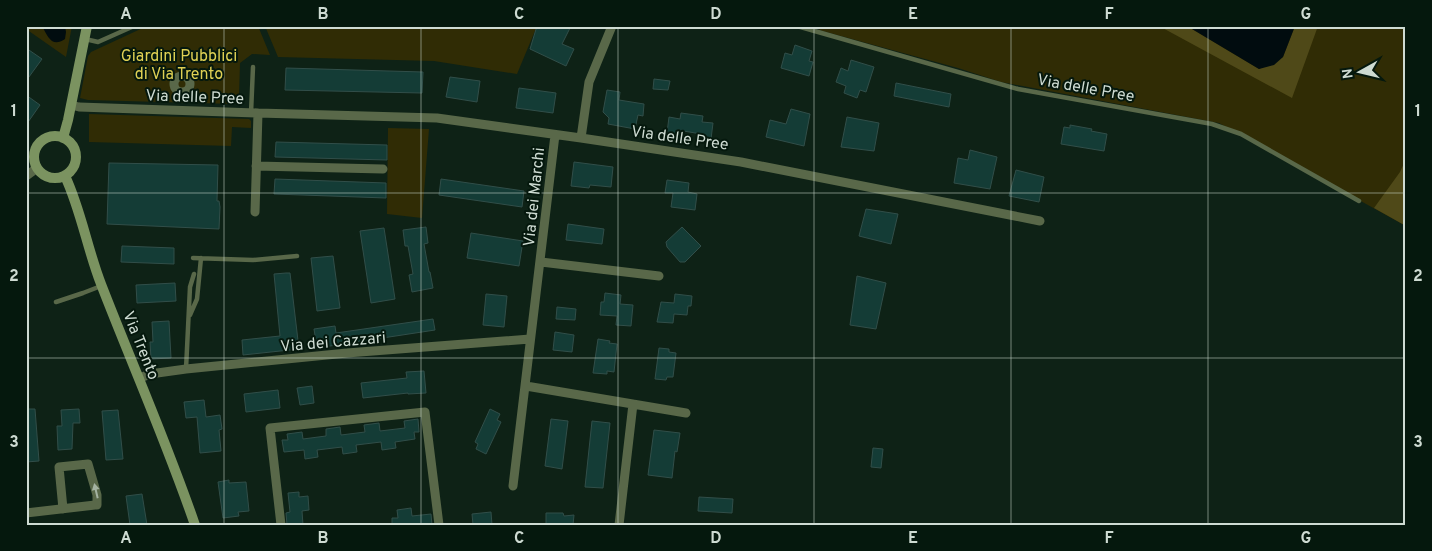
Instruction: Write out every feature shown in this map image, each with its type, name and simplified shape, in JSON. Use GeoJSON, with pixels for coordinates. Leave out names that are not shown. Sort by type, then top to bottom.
{"type":"FeatureCollection","features":[{"type":"Feature","properties":{"kind":"street"},"geometry":{"type":"LineString","coordinates":[[63,138],[87,26]]}},
{"type":"Feature","properties":{"kind":"street"},"geometry":{"type":"LineString","coordinates":[[581,138],[589,82],[612,26]]}},
{"type":"Feature","properties":{"kind":"street","name":"Via delle Pree"},"geometry":{"type":"LineString","coordinates":[[71,105],[79,107],[437,118],[742,162],[1040,221]]}},
{"type":"Feature","properties":{"kind":"street","name":"Via delle Pree"},"geometry":{"type":"LineString","coordinates":[[255,113],[255,212]]}},
{"type":"Feature","properties":{"kind":"street","name":"Via dei Marchi"},"geometry":{"type":"LineString","coordinates":[[513,486],[555,135]]}},
{"type":"Feature","properties":{"kind":"street"},"geometry":{"type":"LineString","coordinates":[[50,137],[63,138],[71,144],[75,154],[74,164],[65,176],[58,178],[48,177],[37,168],[34,156],[39,144],[50,137]]}},
{"type":"Feature","properties":{"kind":"street"},"geometry":{"type":"LineString","coordinates":[[256,166],[383,170]]}},
{"type":"Feature","properties":{"kind":"street"},"geometry":{"type":"LineString","coordinates":[[26,176],[37,168]]}},
{"type":"Feature","properties":{"kind":"street","name":"Via Trento"},"geometry":{"type":"LineString","coordinates":[[65,176],[74,197],[91,257],[140,378],[195,525]]}},
{"type":"Feature","properties":{"kind":"street","name":"Via dei Marchi"},"geometry":{"type":"LineString","coordinates":[[541,262],[659,276]]}},
{"type":"Feature","properties":{"kind":"street","name":"Via dei Cazzari"},"geometry":{"type":"LineString","coordinates":[[140,378],[150,374],[186,369],[347,353],[530,339]]}},
{"type":"Feature","properties":{"kind":"street"},"geometry":{"type":"LineString","coordinates":[[526,386],[686,413]]}},
{"type":"Feature","properties":{"kind":"street"},"geometry":{"type":"LineString","coordinates":[[619,525],[632,404]]}},
{"type":"Feature","properties":{"kind":"street"},"geometry":{"type":"LineString","coordinates":[[281,525],[270,428],[426,412],[439,525]]}},
{"type":"Feature","properties":{"kind":"street"},"geometry":{"type":"LineString","coordinates":[[26,513],[63,509],[97,504],[97,494],[88,464],[59,467],[63,509]]}},
{"type":"Feature","properties":{"kind":"lane"},"geometry":{"type":"LineString","coordinates":[[85,39],[98,42],[134,26]]}},
{"type":"Feature","properties":{"kind":"lane","name":"Via delle Pree"},"geometry":{"type":"LineString","coordinates":[[797,26],[1018,90],[1212,124],[1241,134],[1359,201]]}},
{"type":"Feature","properties":{"kind":"lane"},"geometry":{"type":"LineString","coordinates":[[253,67],[255,113]]}},
{"type":"Feature","properties":{"kind":"lane"},"geometry":{"type":"LineString","coordinates":[[193,258],[253,260],[297,256]]}},
{"type":"Feature","properties":{"kind":"lane"},"geometry":{"type":"LineString","coordinates":[[188,318],[197,299],[201,258]]}},
{"type":"Feature","properties":{"kind":"lane"},"geometry":{"type":"LineString","coordinates":[[186,369],[190,287],[194,274]]}},
{"type":"Feature","properties":{"kind":"lane"},"geometry":{"type":"LineString","coordinates":[[56,302],[83,294],[102,285]]}},
{"type":"Feature","properties":{"kind":"green space"},"geometry":{"type":"Polygon","coordinates":[[[26,26],[72,26],[66,57],[26,29],[26,26]]]}},
{"type":"Feature","properties":{"kind":"green space","name":"Giardini Pubblici di Via Trento"},"geometry":{"type":"Polygon","coordinates":[[[147,26],[258,26],[270,55],[252,54],[240,63],[239,97],[235,104],[88,100],[80,98],[88,56],[91,52],[147,26]]]}},
{"type":"Feature","properties":{"kind":"green space"},"geometry":{"type":"Polygon","coordinates":[[[265,26],[537,26],[517,74],[434,61],[278,57],[265,26]]]}},
{"type":"Feature","properties":{"kind":"green space"},"geometry":{"type":"Polygon","coordinates":[[[821,26],[1406,26],[1406,226],[1219,123],[1001,82],[958,68],[819,30],[821,26]]]}},
{"type":"Feature","properties":{"kind":"green space"},"geometry":{"type":"Polygon","coordinates":[[[89,114],[249,119],[251,121],[251,128],[232,127],[231,146],[89,142],[89,114]]]}},
{"type":"Feature","properties":{"kind":"green space"},"geometry":{"type":"Polygon","coordinates":[[[388,128],[429,129],[422,218],[387,214],[388,128]]]}},
{"type":"Feature","properties":{"kind":"shaded area"},"geometry":{"type":"Polygon","coordinates":[[[42,26],[65,26],[65,39],[54,42],[48,37],[42,26]]]}},
{"type":"Feature","properties":{"kind":"shaded area"},"geometry":{"type":"Polygon","coordinates":[[[1159,26],[1187,26],[1259,69],[1283,57],[1295,26],[1318,26],[1292,98],[1159,26]]]}},
{"type":"Feature","properties":{"kind":"shaded area"},"geometry":{"type":"Polygon","coordinates":[[[1187,26],[1295,26],[1283,57],[1274,65],[1259,69],[1187,26]]]}},
{"type":"Feature","properties":{"kind":"shaded area"},"geometry":{"type":"Polygon","coordinates":[[[1406,159],[1406,226],[1374,208],[1400,172],[1406,159]]]}},
{"type":"Feature","properties":{"kind":"building"},"geometry":{"type":"Polygon","coordinates":[[[537,26],[571,26],[562,44],[574,49],[566,66],[530,49],[537,26]]]}},
{"type":"Feature","properties":{"kind":"building"},"geometry":{"type":"Polygon","coordinates":[[[795,45],[812,51],[809,61],[813,62],[809,76],[781,68],[785,53],[792,55],[795,45]]]}},
{"type":"Feature","properties":{"kind":"building"},"geometry":{"type":"Polygon","coordinates":[[[26,48],[42,59],[26,81],[26,48]]]}},
{"type":"Feature","properties":{"kind":"building"},"geometry":{"type":"Polygon","coordinates":[[[851,60],[874,67],[866,92],[860,90],[857,98],[844,93],[846,86],[836,82],[841,68],[848,71],[851,60]]]}},
{"type":"Feature","properties":{"kind":"building"},"geometry":{"type":"Polygon","coordinates":[[[286,68],[423,72],[422,93],[285,90],[286,68]]]}},
{"type":"Feature","properties":{"kind":"building"},"geometry":{"type":"Polygon","coordinates":[[[450,77],[480,81],[477,102],[446,97],[450,77]]]}},
{"type":"Feature","properties":{"kind":"building"},"geometry":{"type":"Polygon","coordinates":[[[654,79],[670,81],[668,90],[653,89],[654,79]]]}},
{"type":"Feature","properties":{"kind":"building"},"geometry":{"type":"Polygon","coordinates":[[[896,83],[951,94],[949,107],[894,96],[896,83]]]}},
{"type":"Feature","properties":{"kind":"building"},"geometry":{"type":"Polygon","coordinates":[[[519,88],[556,93],[553,113],[516,108],[519,88]]]}},
{"type":"Feature","properties":{"kind":"building"},"geometry":{"type":"Polygon","coordinates":[[[607,90],[620,92],[619,100],[644,104],[643,116],[638,115],[635,129],[608,124],[609,118],[603,112],[607,90]]]}},
{"type":"Feature","properties":{"kind":"building"},"geometry":{"type":"Polygon","coordinates":[[[26,95],[40,105],[26,125],[26,95]]]}},
{"type":"Feature","properties":{"kind":"building"},"geometry":{"type":"Polygon","coordinates":[[[791,109],[810,114],[804,146],[766,137],[770,120],[786,124],[791,109]]]}},
{"type":"Feature","properties":{"kind":"building"},"geometry":{"type":"Polygon","coordinates":[[[681,113],[703,116],[702,122],[713,123],[711,139],[700,138],[701,134],[678,130],[677,134],[667,133],[669,117],[680,119],[681,113]]]}},
{"type":"Feature","properties":{"kind":"building"},"geometry":{"type":"Polygon","coordinates":[[[847,117],[879,123],[874,151],[841,147],[847,117]]]}},
{"type":"Feature","properties":{"kind":"building"},"geometry":{"type":"Polygon","coordinates":[[[1070,125],[1107,134],[1104,151],[1061,144],[1064,127],[1070,128],[1070,125]]]}},
{"type":"Feature","properties":{"kind":"building"},"geometry":{"type":"Polygon","coordinates":[[[276,142],[387,145],[387,160],[275,157],[276,142]]]}},
{"type":"Feature","properties":{"kind":"building"},"geometry":{"type":"Polygon","coordinates":[[[970,150],[997,157],[990,189],[954,183],[958,158],[968,160],[970,150]]]}},
{"type":"Feature","properties":{"kind":"building"},"geometry":{"type":"Polygon","coordinates":[[[574,162],[613,167],[611,187],[590,185],[589,188],[571,186],[574,162]]]}},
{"type":"Feature","properties":{"kind":"building"},"geometry":{"type":"Polygon","coordinates":[[[109,163],[218,165],[217,201],[219,201],[220,207],[219,229],[107,224],[109,163]]]}},
{"type":"Feature","properties":{"kind":"building"},"geometry":{"type":"Polygon","coordinates":[[[1016,170],[1044,177],[1039,202],[1009,196],[1016,170]]]}},
{"type":"Feature","properties":{"kind":"building"},"geometry":{"type":"Polygon","coordinates":[[[275,179],[386,183],[386,198],[274,194],[275,179]]]}},
{"type":"Feature","properties":{"kind":"building"},"geometry":{"type":"Polygon","coordinates":[[[441,179],[524,191],[522,207],[439,195],[441,179]]]}},
{"type":"Feature","properties":{"kind":"building"},"geometry":{"type":"Polygon","coordinates":[[[667,180],[689,183],[688,192],[697,194],[695,210],[671,207],[673,193],[665,193],[667,180]]]}},
{"type":"Feature","properties":{"kind":"building"},"geometry":{"type":"Polygon","coordinates":[[[866,209],[898,214],[891,244],[859,236],[866,209]]]}},
{"type":"Feature","properties":{"kind":"building"},"geometry":{"type":"Polygon","coordinates":[[[568,224],[604,229],[602,244],[566,240],[568,224]]]}},
{"type":"Feature","properties":{"kind":"building"},"geometry":{"type":"Polygon","coordinates":[[[426,227],[428,243],[424,244],[433,288],[412,292],[409,275],[413,274],[408,246],[405,246],[403,230],[426,227]]]}},
{"type":"Feature","properties":{"kind":"building"},"geometry":{"type":"Polygon","coordinates":[[[682,227],[701,246],[685,262],[680,262],[667,247],[666,242],[682,227]]]}},
{"type":"Feature","properties":{"kind":"building"},"geometry":{"type":"Polygon","coordinates":[[[384,228],[395,299],[371,303],[360,231],[384,228]]]}},
{"type":"Feature","properties":{"kind":"building"},"geometry":{"type":"Polygon","coordinates":[[[471,233],[523,241],[519,266],[467,258],[471,233]]]}},
{"type":"Feature","properties":{"kind":"building"},"geometry":{"type":"Polygon","coordinates":[[[122,246],[174,248],[174,264],[121,262],[122,246]]]}},
{"type":"Feature","properties":{"kind":"building"},"geometry":{"type":"Polygon","coordinates":[[[333,256],[340,308],[317,311],[311,258],[333,256]]]}},
{"type":"Feature","properties":{"kind":"building"},"geometry":{"type":"Polygon","coordinates":[[[290,273],[299,349],[243,355],[242,340],[280,336],[274,274],[290,273]]]}},
{"type":"Feature","properties":{"kind":"building"},"geometry":{"type":"Polygon","coordinates":[[[857,276],[886,283],[876,329],[850,325],[857,276]]]}},
{"type":"Feature","properties":{"kind":"building"},"geometry":{"type":"Polygon","coordinates":[[[175,283],[176,301],[137,303],[136,285],[175,283]]]}},
{"type":"Feature","properties":{"kind":"building"},"geometry":{"type":"Polygon","coordinates":[[[605,293],[621,295],[620,304],[633,305],[631,326],[616,325],[617,316],[600,315],[601,302],[604,302],[605,293]]]}},
{"type":"Feature","properties":{"kind":"building"},"geometry":{"type":"Polygon","coordinates":[[[486,294],[507,296],[504,327],[483,325],[486,294]]]}},
{"type":"Feature","properties":{"kind":"building"},"geometry":{"type":"Polygon","coordinates":[[[675,294],[692,296],[691,306],[688,306],[687,315],[674,314],[673,323],[657,322],[661,302],[674,303],[675,294]]]}},
{"type":"Feature","properties":{"kind":"building"},"geometry":{"type":"Polygon","coordinates":[[[557,307],[576,309],[575,320],[556,319],[557,307]]]}},
{"type":"Feature","properties":{"kind":"building"},"geometry":{"type":"Polygon","coordinates":[[[433,319],[435,330],[317,348],[314,329],[335,326],[336,333],[433,319]]]}},
{"type":"Feature","properties":{"kind":"building"},"geometry":{"type":"Polygon","coordinates":[[[169,321],[171,358],[151,359],[150,342],[153,342],[152,322],[169,321]]]}},
{"type":"Feature","properties":{"kind":"building"},"geometry":{"type":"Polygon","coordinates":[[[555,332],[574,335],[572,352],[553,350],[555,332]]]}},
{"type":"Feature","properties":{"kind":"building"},"geometry":{"type":"Polygon","coordinates":[[[598,339],[617,344],[614,372],[607,371],[607,374],[593,373],[598,339]]]}},
{"type":"Feature","properties":{"kind":"building"},"geometry":{"type":"Polygon","coordinates":[[[659,348],[669,349],[669,352],[676,353],[673,377],[667,377],[666,380],[655,379],[659,348]]]}},
{"type":"Feature","properties":{"kind":"building"},"geometry":{"type":"Polygon","coordinates":[[[424,371],[426,393],[363,398],[361,383],[407,378],[406,372],[424,371]]]}},
{"type":"Feature","properties":{"kind":"building"},"geometry":{"type":"Polygon","coordinates":[[[312,386],[314,403],[300,405],[297,388],[312,386]]]}},
{"type":"Feature","properties":{"kind":"building"},"geometry":{"type":"Polygon","coordinates":[[[278,390],[280,408],[246,412],[244,394],[278,390]]]}},
{"type":"Feature","properties":{"kind":"building"},"geometry":{"type":"Polygon","coordinates":[[[204,400],[206,417],[220,415],[222,429],[219,430],[221,451],[200,453],[197,417],[186,418],[184,402],[204,400]]]}},
{"type":"Feature","properties":{"kind":"building"},"geometry":{"type":"Polygon","coordinates":[[[26,409],[35,409],[39,461],[26,462],[26,409]]]}},
{"type":"Feature","properties":{"kind":"building"},"geometry":{"type":"Polygon","coordinates":[[[79,409],[80,423],[73,423],[72,449],[58,450],[57,426],[62,426],[61,410],[79,409]]]}},
{"type":"Feature","properties":{"kind":"building"},"geometry":{"type":"Polygon","coordinates":[[[490,409],[500,414],[497,420],[501,422],[486,454],[476,449],[478,444],[475,442],[490,409]]]}},
{"type":"Feature","properties":{"kind":"building"},"geometry":{"type":"Polygon","coordinates":[[[118,410],[123,459],[106,460],[102,411],[118,410]]]}},
{"type":"Feature","properties":{"kind":"building"},"geometry":{"type":"Polygon","coordinates":[[[418,419],[419,432],[414,432],[415,439],[395,442],[396,448],[382,450],[381,442],[356,445],[357,452],[343,454],[342,447],[317,450],[318,457],[305,459],[304,450],[284,452],[282,440],[288,440],[287,434],[302,432],[303,439],[326,436],[326,429],[340,427],[341,435],[365,432],[364,425],[379,423],[380,431],[405,428],[404,421],[418,419]]]}},
{"type":"Feature","properties":{"kind":"building"},"geometry":{"type":"Polygon","coordinates":[[[551,419],[568,421],[562,469],[545,466],[551,419]]]}},
{"type":"Feature","properties":{"kind":"building"},"geometry":{"type":"Polygon","coordinates":[[[592,421],[610,423],[603,488],[585,487],[592,421]]]}},
{"type":"Feature","properties":{"kind":"building"},"geometry":{"type":"Polygon","coordinates":[[[654,430],[680,433],[677,452],[675,451],[672,478],[648,475],[654,430]]]}},
{"type":"Feature","properties":{"kind":"building"},"geometry":{"type":"Polygon","coordinates":[[[873,448],[883,449],[881,468],[871,467],[873,448]]]}},
{"type":"Feature","properties":{"kind":"building"},"geometry":{"type":"Polygon","coordinates":[[[229,480],[229,483],[246,482],[249,511],[238,512],[239,516],[223,518],[218,482],[229,480]]]}},
{"type":"Feature","properties":{"kind":"building"},"geometry":{"type":"Polygon","coordinates":[[[299,492],[299,497],[308,496],[309,510],[302,511],[303,525],[287,525],[286,513],[290,512],[288,493],[299,492]]]}},
{"type":"Feature","properties":{"kind":"building"},"geometry":{"type":"Polygon","coordinates":[[[142,494],[147,525],[130,525],[126,496],[142,494]]]}},
{"type":"Feature","properties":{"kind":"building"},"geometry":{"type":"Polygon","coordinates":[[[699,497],[733,499],[732,513],[698,511],[699,497]]]}},
{"type":"Feature","properties":{"kind":"building"},"geometry":{"type":"Polygon","coordinates":[[[411,508],[412,516],[431,514],[432,525],[392,525],[392,518],[398,518],[397,510],[411,508]]]}},
{"type":"Feature","properties":{"kind":"building"},"geometry":{"type":"Polygon","coordinates":[[[491,512],[492,525],[473,525],[472,514],[491,512]]]}},
{"type":"Feature","properties":{"kind":"building"},"geometry":{"type":"Polygon","coordinates":[[[546,513],[563,513],[564,516],[574,515],[573,525],[546,525],[546,513]]]}}]}
